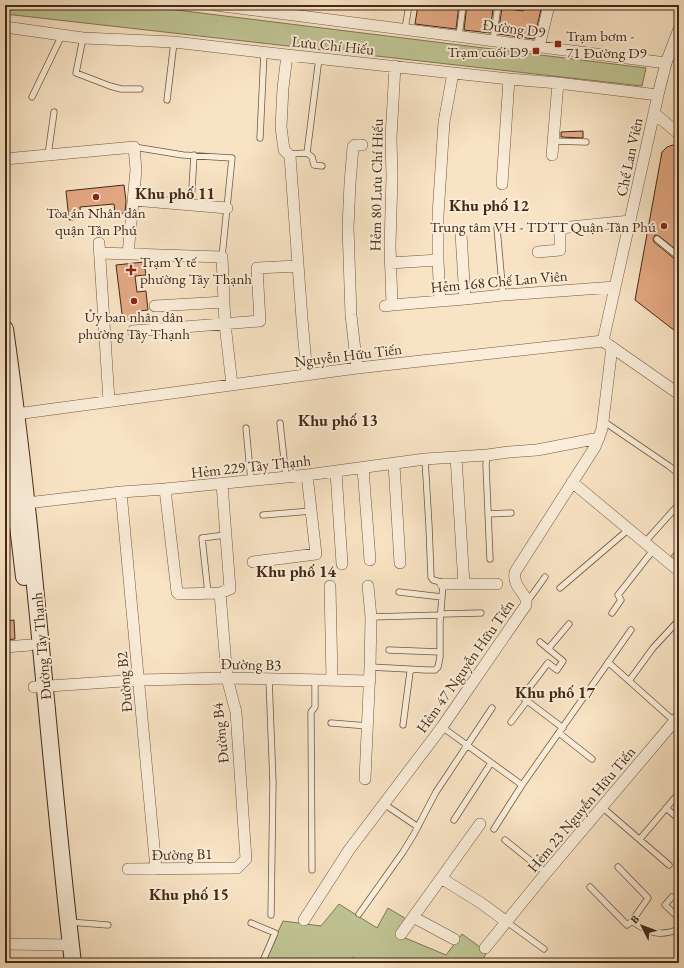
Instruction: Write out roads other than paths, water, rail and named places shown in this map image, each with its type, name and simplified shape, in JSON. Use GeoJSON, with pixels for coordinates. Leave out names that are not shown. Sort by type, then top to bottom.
{"type":"FeatureCollection","features":[{"type":"Feature","properties":{"kind":"street","name":"Đường D9"},"geometry":{"type":"LineString","coordinates":[[215,5],[285,9],[405,29],[666,63]]}},
{"type":"Feature","properties":{"kind":"street"},"geometry":{"type":"LineString","coordinates":[[540,47],[549,5]]}},
{"type":"Feature","properties":{"kind":"street","name":"Lưu Chí Hiếu"},"geometry":{"type":"LineString","coordinates":[[5,27],[83,38],[174,42],[658,95]]}},
{"type":"Feature","properties":{"kind":"street","name":"Chế Lan Viên"},"geometry":{"type":"LineString","coordinates":[[607,344],[615,288],[658,95],[666,63],[679,29]]}},
{"type":"Feature","properties":{"kind":"street"},"geometry":{"type":"LineString","coordinates":[[287,55],[283,88],[281,127],[284,150],[290,156],[307,375]]}},
{"type":"Feature","properties":{"kind":"street","name":"Hẻm 80 Lưu Chí Hiếu"},"geometry":{"type":"LineString","coordinates":[[389,305],[392,176],[391,138],[395,66]]}},
{"type":"Feature","properties":{"kind":"street"},"geometry":{"type":"LineString","coordinates":[[440,302],[438,215],[444,122],[453,73]]}},
{"type":"Feature","properties":{"kind":"street"},"geometry":{"type":"LineString","coordinates":[[502,184],[508,79]]}},
{"type":"Feature","properties":{"kind":"street"},"geometry":{"type":"LineString","coordinates":[[552,155],[558,83]]}},
{"type":"Feature","properties":{"kind":"street"},"geometry":{"type":"LineString","coordinates":[[654,114],[679,134]]}},
{"type":"Feature","properties":{"kind":"street"},"geometry":{"type":"LineString","coordinates":[[357,368],[350,315],[348,227],[353,147],[355,145],[362,145]]}},
{"type":"Feature","properties":{"kind":"street"},"geometry":{"type":"LineString","coordinates":[[5,159],[134,147],[136,170],[128,254]]}},
{"type":"Feature","properties":{"kind":"street"},"geometry":{"type":"LineString","coordinates":[[133,200],[227,208]]}},
{"type":"Feature","properties":{"kind":"street"},"geometry":{"type":"LineString","coordinates":[[538,252],[560,250],[560,228],[630,221]]}},
{"type":"Feature","properties":{"kind":"street"},"geometry":{"type":"LineString","coordinates":[[461,234],[465,299]]}},
{"type":"Feature","properties":{"kind":"street"},"geometry":{"type":"LineString","coordinates":[[109,401],[99,248],[128,254],[222,257],[225,324],[232,385]]}},
{"type":"Feature","properties":{"kind":"street"},"geometry":{"type":"LineString","coordinates":[[390,263],[438,260]]}},
{"type":"Feature","properties":{"kind":"street"},"geometry":{"type":"LineString","coordinates":[[133,331],[260,322],[257,268],[298,266]]}},
{"type":"Feature","properties":{"kind":"street","name":"Hẻm 168 Chế Lan Viên"},"geometry":{"type":"LineString","coordinates":[[389,305],[440,302],[503,295],[615,288]]}},
{"type":"Feature","properties":{"kind":"street"},"geometry":{"type":"LineString","coordinates":[[155,306],[224,302]]}},
{"type":"Feature","properties":{"kind":"street","name":"Đường Tây Thạnh"},"geometry":{"type":"LineString","coordinates":[[5,329],[9,415],[16,504],[30,645],[40,687],[69,922],[62,963]]}},
{"type":"Feature","properties":{"kind":"street"},"geometry":{"type":"LineString","coordinates":[[607,344],[679,394]]}},
{"type":"Feature","properties":{"kind":"street","name":"Nguyễn Hữu Tiến"},"geometry":{"type":"LineString","coordinates":[[9,415],[357,368],[607,344]]}},
{"type":"Feature","properties":{"kind":"street","name":"Hẻm 47 Nguyễn Hữu Tiến"},"geometry":{"type":"LineString","coordinates":[[304,920],[349,850],[442,727],[526,605],[527,602],[525,596],[516,584],[515,572],[591,454],[599,438],[603,421],[607,344]]}},
{"type":"Feature","properties":{"kind":"street","name":"Hẻm 229 Tây Thạnh"},"geometry":{"type":"LineString","coordinates":[[16,504],[121,492],[286,478],[425,460],[537,450],[599,438]]}},
{"type":"Feature","properties":{"kind":"street"},"geometry":{"type":"LineString","coordinates":[[456,457],[464,584]]}},
{"type":"Feature","properties":{"kind":"street"},"geometry":{"type":"LineString","coordinates":[[394,464],[400,563]]}},
{"type":"Feature","properties":{"kind":"street"},"geometry":{"type":"LineString","coordinates":[[363,468],[370,560]]}},
{"type":"Feature","properties":{"kind":"street"},"geometry":{"type":"LineString","coordinates":[[336,472],[342,564]]}},
{"type":"Feature","properties":{"kind":"street"},"geometry":{"type":"LineString","coordinates":[[253,562],[316,554],[307,475]]}},
{"type":"Feature","properties":{"kind":"street"},"geometry":{"type":"LineString","coordinates":[[572,482],[679,571]]}},
{"type":"Feature","properties":{"kind":"street"},"geometry":{"type":"LineString","coordinates":[[165,489],[176,592],[179,594],[220,593],[230,589],[222,484]]}},
{"type":"Feature","properties":{"kind":"street","name":"Đường B2"},"geometry":{"type":"LineString","coordinates":[[121,492],[156,869]]}},
{"type":"Feature","properties":{"kind":"street","name":"Đường Tây Thạnh"},"geometry":{"type":"LineString","coordinates":[[16,504],[34,568],[40,687],[66,945],[73,963]]}},
{"type":"Feature","properties":{"kind":"street"},"geometry":{"type":"LineString","coordinates":[[443,584],[497,584]]}},
{"type":"Feature","properties":{"kind":"street"},"geometry":{"type":"LineString","coordinates":[[330,586],[332,680]]}},
{"type":"Feature","properties":{"kind":"street"},"geometry":{"type":"LineString","coordinates":[[365,779],[370,681],[371,617],[368,586]]}},
{"type":"Feature","properties":{"kind":"street","name":"Đường B4"},"geometry":{"type":"LineString","coordinates":[[220,593],[227,678],[236,712],[246,858],[237,868]]}},
{"type":"Feature","properties":{"kind":"street"},"geometry":{"type":"LineString","coordinates":[[5,647],[30,645]]}},
{"type":"Feature","properties":{"kind":"street","name":"Đường B3"},"geometry":{"type":"LineString","coordinates":[[40,687],[139,680],[227,678],[370,681]]}},
{"type":"Feature","properties":{"kind":"street","name":"Hẻm 23 Nguyễn Hữu Tiến"},"geometry":{"type":"LineString","coordinates":[[485,948],[676,719]]}},
{"type":"Feature","properties":{"kind":"street"},"geometry":{"type":"LineString","coordinates":[[401,934],[480,824]]}},
{"type":"Feature","properties":{"kind":"street","name":"Đường B1"},"geometry":{"type":"LineString","coordinates":[[128,869],[237,868]]}},
{"type":"Feature","properties":{"kind":"street"},"geometry":{"type":"LineString","coordinates":[[441,878],[481,903],[507,922]]}},
{"type":"Feature","properties":{"kind":"street"},"geometry":{"type":"LineString","coordinates":[[413,917],[454,939]]}},
{"type":"Feature","properties":{"kind":"street"},"geometry":{"type":"LineString","coordinates":[[5,944],[66,945]]}},
{"type":"Feature","properties":{"kind":"lane"},"geometry":{"type":"LineString","coordinates":[[405,29],[409,5]]}},
{"type":"Feature","properties":{"kind":"lane"},"geometry":{"type":"LineString","coordinates":[[459,36],[463,5]]}},
{"type":"Feature","properties":{"kind":"lane"},"geometry":{"type":"LineString","coordinates":[[493,41],[498,5]]}},
{"type":"Feature","properties":{"kind":"lane"},"geometry":{"type":"LineString","coordinates":[[32,97],[62,35]]}},
{"type":"Feature","properties":{"kind":"lane"},"geometry":{"type":"LineString","coordinates":[[83,38],[76,72],[122,90],[140,89]]}},
{"type":"Feature","properties":{"kind":"lane"},"geometry":{"type":"LineString","coordinates":[[167,100],[174,42]]}},
{"type":"Feature","properties":{"kind":"lane"},"geometry":{"type":"LineString","coordinates":[[260,138],[264,52]]}},
{"type":"Feature","properties":{"kind":"lane"},"geometry":{"type":"LineString","coordinates":[[307,153],[319,58]]}},
{"type":"Feature","properties":{"kind":"lane"},"geometry":{"type":"LineString","coordinates":[[48,155],[54,112]]}},
{"type":"Feature","properties":{"kind":"lane"},"geometry":{"type":"LineString","coordinates":[[553,141],[586,142]]}},
{"type":"Feature","properties":{"kind":"lane"},"geometry":{"type":"LineString","coordinates":[[134,147],[194,155],[232,158],[222,257]]}},
{"type":"Feature","properties":{"kind":"lane"},"geometry":{"type":"LineString","coordinates":[[288,154],[307,153],[312,158],[314,165],[322,166]]}},
{"type":"Feature","properties":{"kind":"lane"},"geometry":{"type":"LineString","coordinates":[[191,205],[194,155]]}},
{"type":"Feature","properties":{"kind":"lane"},"geometry":{"type":"LineString","coordinates":[[497,228],[503,295]]}},
{"type":"Feature","properties":{"kind":"lane"},"geometry":{"type":"LineString","coordinates":[[657,239],[679,257]]}},
{"type":"Feature","properties":{"kind":"lane"},"geometry":{"type":"LineString","coordinates":[[603,421],[679,474]]}},
{"type":"Feature","properties":{"kind":"lane"},"geometry":{"type":"LineString","coordinates":[[280,423],[286,478]]}},
{"type":"Feature","properties":{"kind":"lane"},"geometry":{"type":"LineString","coordinates":[[246,428],[251,481]]}},
{"type":"Feature","properties":{"kind":"lane"},"geometry":{"type":"LineString","coordinates":[[482,456],[486,465],[490,559]]}},
{"type":"Feature","properties":{"kind":"lane"},"geometry":{"type":"LineString","coordinates":[[370,667],[427,670],[436,669],[438,666],[443,584],[433,580],[431,577],[425,460]]}},
{"type":"Feature","properties":{"kind":"lane"},"geometry":{"type":"LineString","coordinates":[[612,613],[621,600],[618,595],[679,504]]}},
{"type":"Feature","properties":{"kind":"lane"},"geometry":{"type":"LineString","coordinates":[[263,515],[311,511]]}},
{"type":"Feature","properties":{"kind":"lane"},"geometry":{"type":"LineString","coordinates":[[488,514],[511,513]]}},
{"type":"Feature","properties":{"kind":"lane"},"geometry":{"type":"LineString","coordinates":[[560,588],[629,529]]}},
{"type":"Feature","properties":{"kind":"lane"},"geometry":{"type":"LineString","coordinates":[[208,594],[202,538],[225,535]]}},
{"type":"Feature","properties":{"kind":"lane"},"geometry":{"type":"LineString","coordinates":[[527,602],[544,577]]}},
{"type":"Feature","properties":{"kind":"lane"},"geometry":{"type":"LineString","coordinates":[[399,592],[442,597]]}},
{"type":"Feature","properties":{"kind":"lane"},"geometry":{"type":"LineString","coordinates":[[371,617],[481,613]]}},
{"type":"Feature","properties":{"kind":"lane"},"geometry":{"type":"LineString","coordinates":[[629,680],[654,648],[679,620]]}},
{"type":"Feature","properties":{"kind":"lane"},"geometry":{"type":"LineString","coordinates":[[548,649],[569,624]]}},
{"type":"Feature","properties":{"kind":"lane"},"geometry":{"type":"LineString","coordinates":[[494,829],[522,786],[631,630]]}},
{"type":"Feature","properties":{"kind":"lane"},"geometry":{"type":"LineString","coordinates":[[540,642],[563,661],[557,670],[548,663],[522,697],[592,759]]}},
{"type":"Feature","properties":{"kind":"lane"},"geometry":{"type":"LineString","coordinates":[[388,650],[440,652]]}},
{"type":"Feature","properties":{"kind":"lane"},"geometry":{"type":"LineString","coordinates":[[608,662],[676,719]]}},
{"type":"Feature","properties":{"kind":"lane"},"geometry":{"type":"LineString","coordinates":[[403,724],[410,672],[412,670]]}},
{"type":"Feature","properties":{"kind":"lane"},"geometry":{"type":"LineString","coordinates":[[269,679],[273,783],[271,915]]}},
{"type":"Feature","properties":{"kind":"lane"},"geometry":{"type":"LineString","coordinates":[[312,870],[311,712],[315,707],[315,679]]}},
{"type":"Feature","properties":{"kind":"lane"},"geometry":{"type":"LineString","coordinates":[[511,722],[527,701]]}},
{"type":"Feature","properties":{"kind":"lane"},"geometry":{"type":"LineString","coordinates":[[359,914],[403,852],[436,792],[492,708]]}},
{"type":"Feature","properties":{"kind":"lane"},"geometry":{"type":"LineString","coordinates":[[331,723],[368,726]]}},
{"type":"Feature","properties":{"kind":"lane"},"geometry":{"type":"LineString","coordinates":[[442,727],[522,786]]}},
{"type":"Feature","properties":{"kind":"lane"},"geometry":{"type":"LineString","coordinates":[[454,820],[492,763]]}},
{"type":"Feature","properties":{"kind":"lane"},"geometry":{"type":"LineString","coordinates":[[640,840],[679,793]]}},
{"type":"Feature","properties":{"kind":"lane"},"geometry":{"type":"LineString","coordinates":[[384,804],[418,827]]}},
{"type":"Feature","properties":{"kind":"lane"},"geometry":{"type":"LineString","coordinates":[[602,807],[670,865]]}},
{"type":"Feature","properties":{"kind":"lane"},"geometry":{"type":"LineString","coordinates":[[666,808],[679,819]]}},
{"type":"Feature","properties":{"kind":"lane"},"geometry":{"type":"LineString","coordinates":[[505,840],[546,873]]}},
{"type":"Feature","properties":{"kind":"lane"},"geometry":{"type":"LineString","coordinates":[[590,887],[627,925],[632,921],[648,898],[618,867]]}},
{"type":"Feature","properties":{"kind":"lane"},"geometry":{"type":"LineString","coordinates":[[672,897],[665,905],[679,918]]}},
{"type":"Feature","properties":{"kind":"lane"},"geometry":{"type":"LineString","coordinates":[[632,921],[641,928],[650,932],[659,933],[679,929]]}},
{"type":"Feature","properties":{"kind":"lane"},"geometry":{"type":"LineString","coordinates":[[69,922],[108,925]]}},
{"type":"Feature","properties":{"kind":"lane"},"geometry":{"type":"LineString","coordinates":[[507,922],[544,949]]}},
{"type":"Feature","properties":{"kind":"lane"},"geometry":{"type":"LineString","coordinates":[[251,923],[275,933],[262,963]]}},
{"type":"Feature","properties":{"kind":"place","name":"Trạm bơm - 71 Đường D9"},"geometry":{"type":"Point","coordinates":[558,44]}},
{"type":"Feature","properties":{"kind":"place","name":"Trạm cuối D9"},"geometry":{"type":"Point","coordinates":[536,51]}},
{"type":"Feature","properties":{"kind":"place","name":"Tòa án Nhân dân quận Tân Phú"},"geometry":{"type":"Point","coordinates":[96,197]}},
{"type":"Feature","properties":{"kind":"place","name":"Trung tâm VH - TDTT Quận Tân Phú"},"geometry":{"type":"Point","coordinates":[664,226]}},
{"type":"Feature","properties":{"kind":"place","name":"Trạm Y tế phường Tây Thạnh"},"geometry":{"type":"Point","coordinates":[131,270]}},
{"type":"Feature","properties":{"kind":"place","name":"Ủy ban nhân dân phường Tây Thạnh"},"geometry":{"type":"Point","coordinates":[134,301]}},
{"type":"Feature","properties":{"kind":"district","name":"Khu phố 11"},"geometry":{"type":"Point","coordinates":[175,193]}},
{"type":"Feature","properties":{"kind":"district","name":"Khu phố 12"},"geometry":{"type":"Point","coordinates":[489,205]}},
{"type":"Feature","properties":{"kind":"district","name":"Khu phố 13"},"geometry":{"type":"Point","coordinates":[338,420]}},
{"type":"Feature","properties":{"kind":"district","name":"Khu phố 14"},"geometry":{"type":"Point","coordinates":[296,571]}},
{"type":"Feature","properties":{"kind":"district","name":"Khu phố 17"},"geometry":{"type":"Point","coordinates":[555,692]}},
{"type":"Feature","properties":{"kind":"district","name":"Khu phố 15"},"geometry":{"type":"Point","coordinates":[189,894]}}]}
